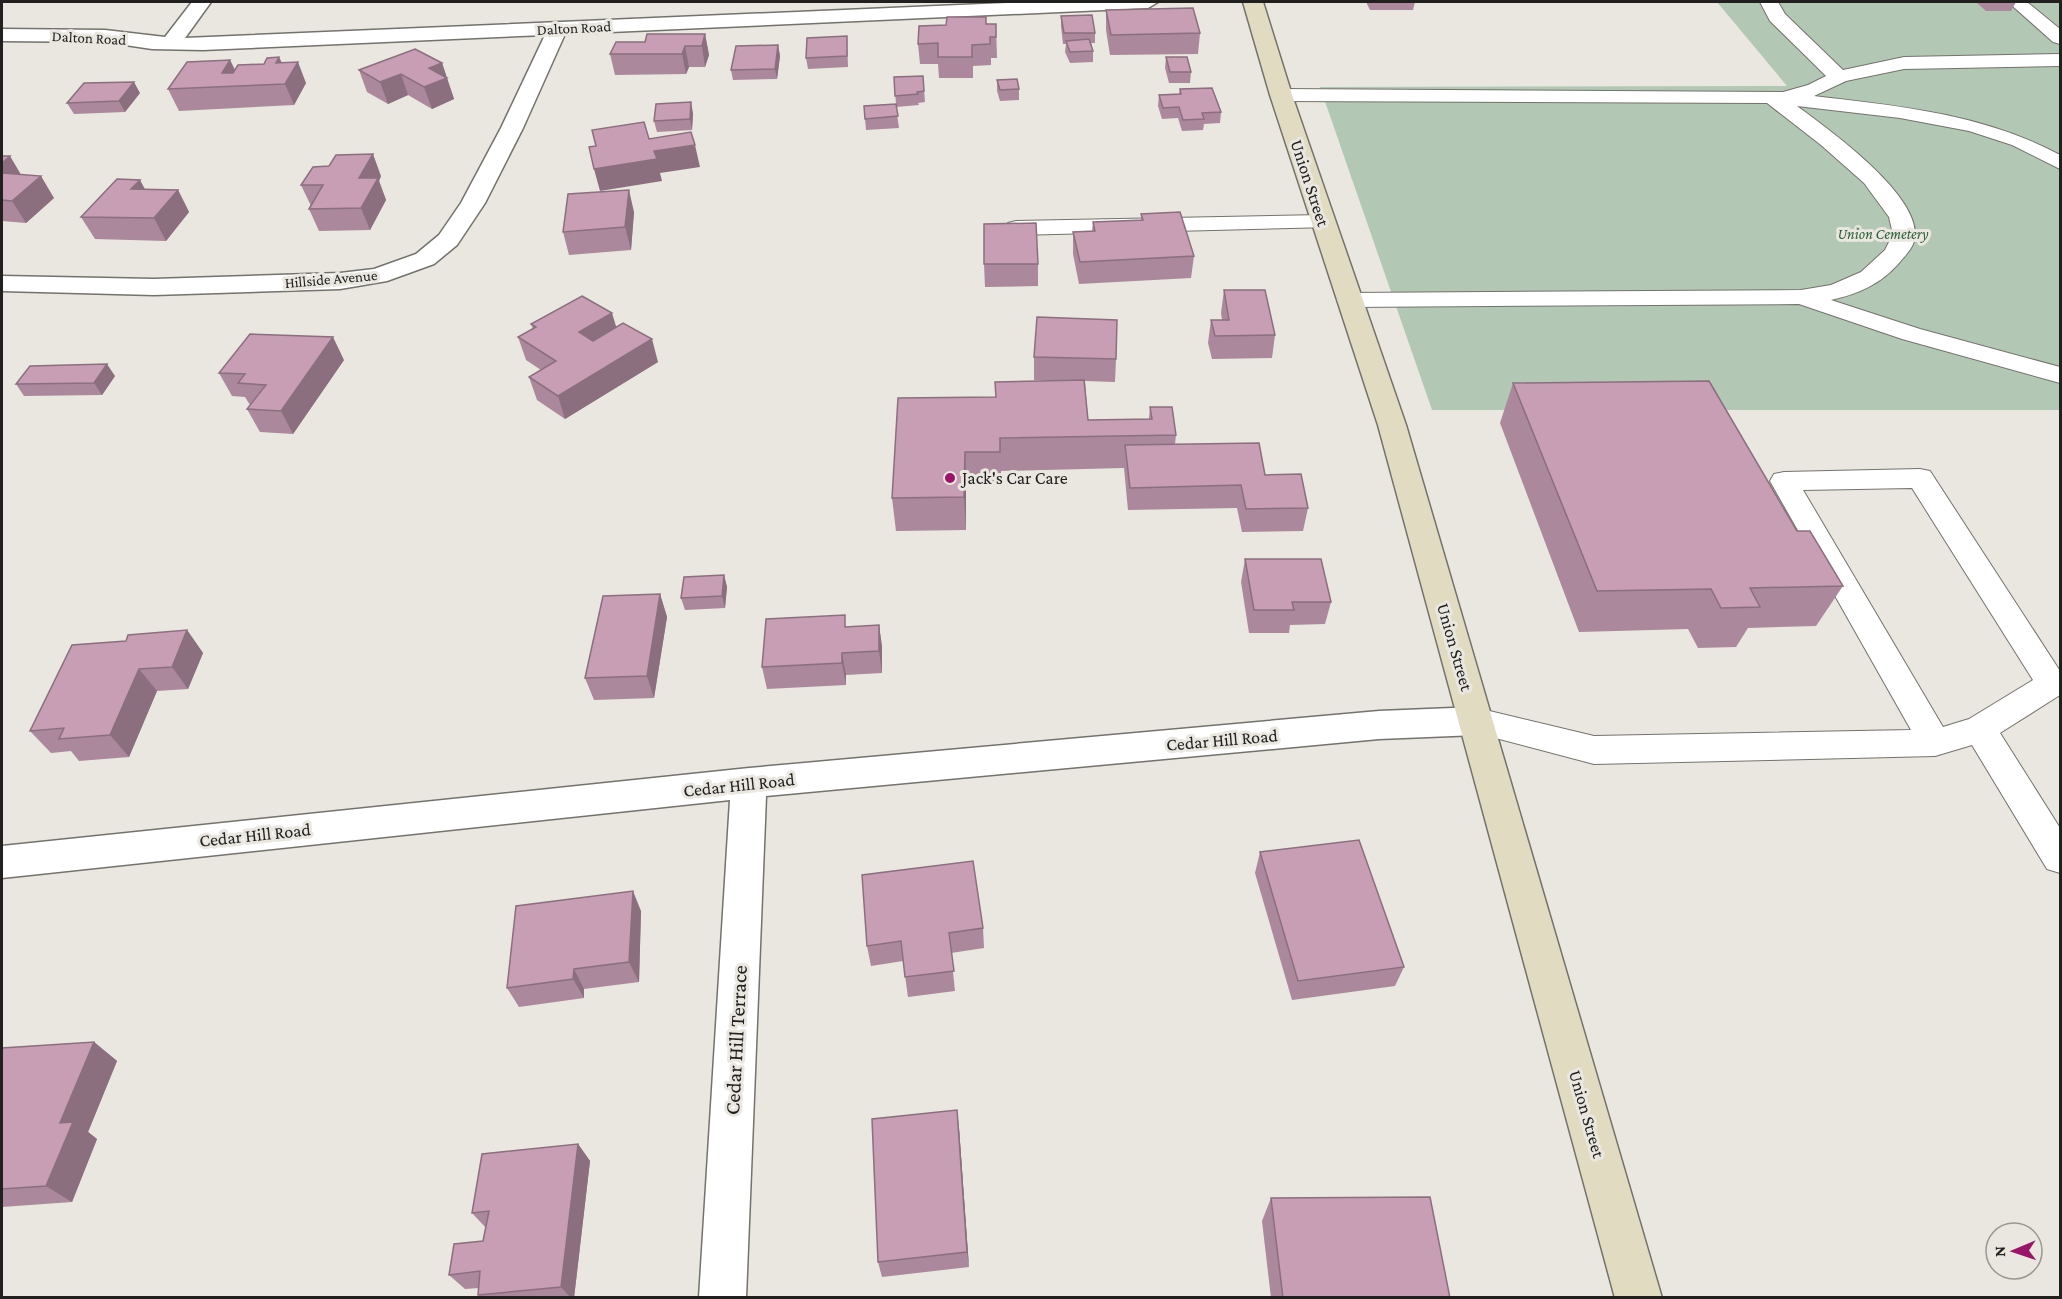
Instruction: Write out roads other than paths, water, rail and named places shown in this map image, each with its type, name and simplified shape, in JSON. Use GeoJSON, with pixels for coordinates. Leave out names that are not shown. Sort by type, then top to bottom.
{"type":"FeatureCollection","features":[{"type":"Feature","properties":{"kind":"main road","name":"Union Street"},"geometry":{"type":"LineString","coordinates":[[1253,2],[1281,95],[1392,425],[1639,1298]]}},
{"type":"Feature","properties":{"kind":"street"},"geometry":{"type":"LineString","coordinates":[[170,44],[201,2]]}},
{"type":"Feature","properties":{"kind":"street","name":"Dalton Road"},"geometry":{"type":"LineString","coordinates":[[2,34],[105,36],[170,44],[1148,2]]}},
{"type":"Feature","properties":{"kind":"street","name":"Hillside Avenue"},"geometry":{"type":"LineString","coordinates":[[2,285],[154,287],[340,281],[378,276],[425,259],[448,240],[473,203],[512,128],[557,29]]}},
{"type":"Feature","properties":{"kind":"street","name":"Cedar Hill Road"},"geometry":{"type":"LineString","coordinates":[[2,862],[749,783],[1379,725],[1477,721]]}},
{"type":"Feature","properties":{"kind":"street","name":"Cedar Hill Terrace"},"geometry":{"type":"LineString","coordinates":[[722,1298],[749,783]]}},
{"type":"Feature","properties":{"kind":"lane"},"geometry":{"type":"LineString","coordinates":[[1769,2],[1777,17],[1839,77]]}},
{"type":"Feature","properties":{"kind":"lane"},"geometry":{"type":"LineString","coordinates":[[2017,2],[2061,38]]}},
{"type":"Feature","properties":{"kind":"lane"},"geometry":{"type":"LineString","coordinates":[[1772,97],[1814,90],[1839,77],[1905,63],[2061,60]]}},
{"type":"Feature","properties":{"kind":"lane"},"geometry":{"type":"LineString","coordinates":[[1281,95],[1772,97],[1900,112],[1973,126],[2019,141],[2061,163]]}},
{"type":"Feature","properties":{"kind":"lane"},"geometry":{"type":"LineString","coordinates":[[1349,300],[1801,297],[1829,295],[1859,285],[1881,268],[1899,249],[1904,235],[1902,219],[1879,184],[1772,97]]}},
{"type":"Feature","properties":{"kind":"lane"},"geometry":{"type":"LineString","coordinates":[[1016,228],[1323,222]]}},
{"type":"Feature","properties":{"kind":"lane"},"geometry":{"type":"LineString","coordinates":[[1801,297],[1911,334],[2054,371]]}},
{"type":"Feature","properties":{"kind":"lane"},"geometry":{"type":"LineString","coordinates":[[1477,721],[1594,750],[1935,743],[1980,729],[2056,682],[1920,478],[1784,481],[1935,743]]}},
{"type":"Feature","properties":{"kind":"lane"},"geometry":{"type":"LineString","coordinates":[[1980,729],[2061,858]]}},
{"type":"Feature","properties":{"kind":"place","name":"Jack's Car Care"},"geometry":{"type":"Point","coordinates":[950,478]}},
{"type":"Feature","properties":{"kind":"park label","name":"Union Cemetery"},"geometry":{"type":"Point","coordinates":[1883,234]}}]}
